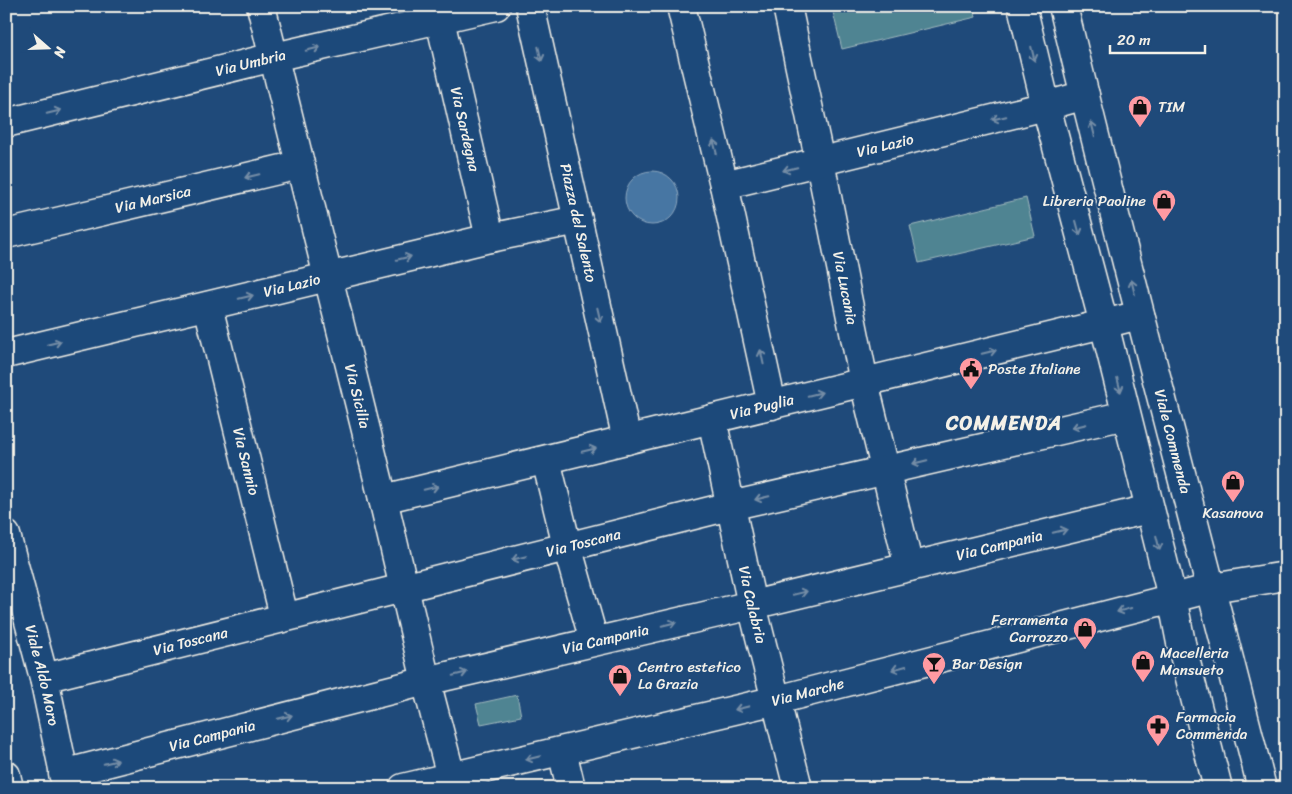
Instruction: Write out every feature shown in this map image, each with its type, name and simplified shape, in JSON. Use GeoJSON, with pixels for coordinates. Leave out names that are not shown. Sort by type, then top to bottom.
{"type":"FeatureCollection","features":[{"type":"Feature","properties":{"kind":"street","name":"Via Sicilia"},"geometry":{"type":"LineString","coordinates":[[261,6],[383,499],[402,587],[453,782]]}},
{"type":"Feature","properties":{"kind":"street","name":"Via Umbria"},"geometry":{"type":"LineString","coordinates":[[6,124],[274,57],[496,6]]}},
{"type":"Feature","properties":{"kind":"street","name":"Piazza del Salento"},"geometry":{"type":"LineString","coordinates":[[530,6],[627,440]]}},
{"type":"Feature","properties":{"kind":"street"},"geometry":{"type":"LineString","coordinates":[[681,6],[724,185],[772,405]]}},
{"type":"Feature","properties":{"kind":"street","name":"Via Lucania"},"geometry":{"type":"LineString","coordinates":[[787,6],[864,382],[909,567]]}},
{"type":"Feature","properties":{"kind":"street"},"geometry":{"type":"LineString","coordinates":[[1022,6],[1046,106],[1104,324],[1218,788]]}},
{"type":"Feature","properties":{"kind":"street","name":"Viale Commenda"},"geometry":{"type":"LineString","coordinates":[[1063,6],[1140,315],[1212,588],[1262,788]]}},
{"type":"Feature","properties":{"kind":"street","name":"Via Sardegna"},"geometry":{"type":"LineString","coordinates":[[440,20],[490,238]]}},
{"type":"Feature","properties":{"kind":"street"},"geometry":{"type":"LineString","coordinates":[[1046,106],[1085,95]]}},
{"type":"Feature","properties":{"kind":"street","name":"Via Lazio"},"geometry":{"type":"LineString","coordinates":[[724,185],[1046,106]]}},
{"type":"Feature","properties":{"kind":"street","name":"Via Marsica"},"geometry":{"type":"LineString","coordinates":[[6,234],[299,165]]}},
{"type":"Feature","properties":{"kind":"street","name":"Via Lazio"},"geometry":{"type":"LineString","coordinates":[[6,354],[490,238],[578,220]]}},
{"type":"Feature","properties":{"kind":"street","name":"Via Sannio"},"geometry":{"type":"LineString","coordinates":[[208,306],[284,616]]}},
{"type":"Feature","properties":{"kind":"street","name":"Via Puglia"},"geometry":{"type":"LineString","coordinates":[[383,499],[1140,315]]}},
{"type":"Feature","properties":{"kind":"street","name":"Via Toscana"},"geometry":{"type":"LineString","coordinates":[[44,678],[284,616],[730,506],[1126,415]]}},
{"type":"Feature","properties":{"kind":"street","name":"Via Calabria"},"geometry":{"type":"LineString","coordinates":[[712,420],[752,605],[798,788]]}},
{"type":"Feature","properties":{"kind":"street"},"geometry":{"type":"LineString","coordinates":[[546,460],[567,546],[594,641]]}},
{"type":"Feature","properties":{"kind":"street","name":"Via Campania"},"geometry":{"type":"LineString","coordinates":[[65,781],[426,681],[752,605],[1149,509]]}},
{"type":"Feature","properties":{"kind":"street","name":"Viale Aldo Moro"},"geometry":{"type":"LineString","coordinates":[[6,534],[44,678],[65,781]]}},
{"type":"Feature","properties":{"kind":"street","name":"Via Marche"},"geometry":{"type":"LineString","coordinates":[[404,788],[453,782],[562,751],[777,700],[1212,588],[1286,576]]}},
{"type":"Feature","properties":{"kind":"street"},"geometry":{"type":"LineString","coordinates":[[562,751],[571,788]]}},
{"type":"Feature","properties":{"kind":"street"},"geometry":{"type":"LineString","coordinates":[[6,775],[9,788]]}},
{"type":"Feature","properties":{"kind":"green space"},"geometry":{"type":"Polygon","coordinates":[[[856,6],[973,6],[976,17],[842,49],[833,12],[856,6]]]}},
{"type":"Feature","properties":{"kind":"green space"},"geometry":{"type":"Polygon","coordinates":[[[1026,198],[1035,236],[919,263],[910,226],[1026,198]]]}},
{"type":"Feature","properties":{"kind":"green space"},"geometry":{"type":"Polygon","coordinates":[[[517,695],[521,716],[481,724],[476,704],[517,695]]]}},
{"type":"Feature","properties":{"kind":"water"},"geometry":{"type":"Polygon","coordinates":[[[647,171],[657,171],[667,175],[675,183],[679,198],[675,213],[667,221],[657,225],[647,225],[637,221],[629,213],[625,203],[625,193],[629,183],[637,175],[647,171]]]}},
{"type":"Feature","properties":{"kind":"place","name":"TIM"},"geometry":{"type":"Point","coordinates":[1140,128]}},
{"type":"Feature","properties":{"kind":"place","name":"Libreria Paoline"},"geometry":{"type":"Point","coordinates":[1164,222]}},
{"type":"Feature","properties":{"kind":"place","name":"Poste Italiane"},"geometry":{"type":"Point","coordinates":[971,390]}},
{"type":"Feature","properties":{"kind":"place","name":"Kasanova"},"geometry":{"type":"Point","coordinates":[1233,503]}},
{"type":"Feature","properties":{"kind":"place","name":"Ferramenta Carrozzo"},"geometry":{"type":"Point","coordinates":[1085,650]}},
{"type":"Feature","properties":{"kind":"place","name":"Macelleria Mansueto"},"geometry":{"type":"Point","coordinates":[1143,683]}},
{"type":"Feature","properties":{"kind":"place","name":"Bar Design"},"geometry":{"type":"Point","coordinates":[934,685]}},
{"type":"Feature","properties":{"kind":"place","name":"Centro estetico La Grazia"},"geometry":{"type":"Point","coordinates":[620,697]}},
{"type":"Feature","properties":{"kind":"place","name":"Farmacia Commenda"},"geometry":{"type":"Point","coordinates":[1158,747]}},
{"type":"Feature","properties":{"kind":"district","name":"COMMENDA"},"geometry":{"type":"Point","coordinates":[1004,423]}}]}
